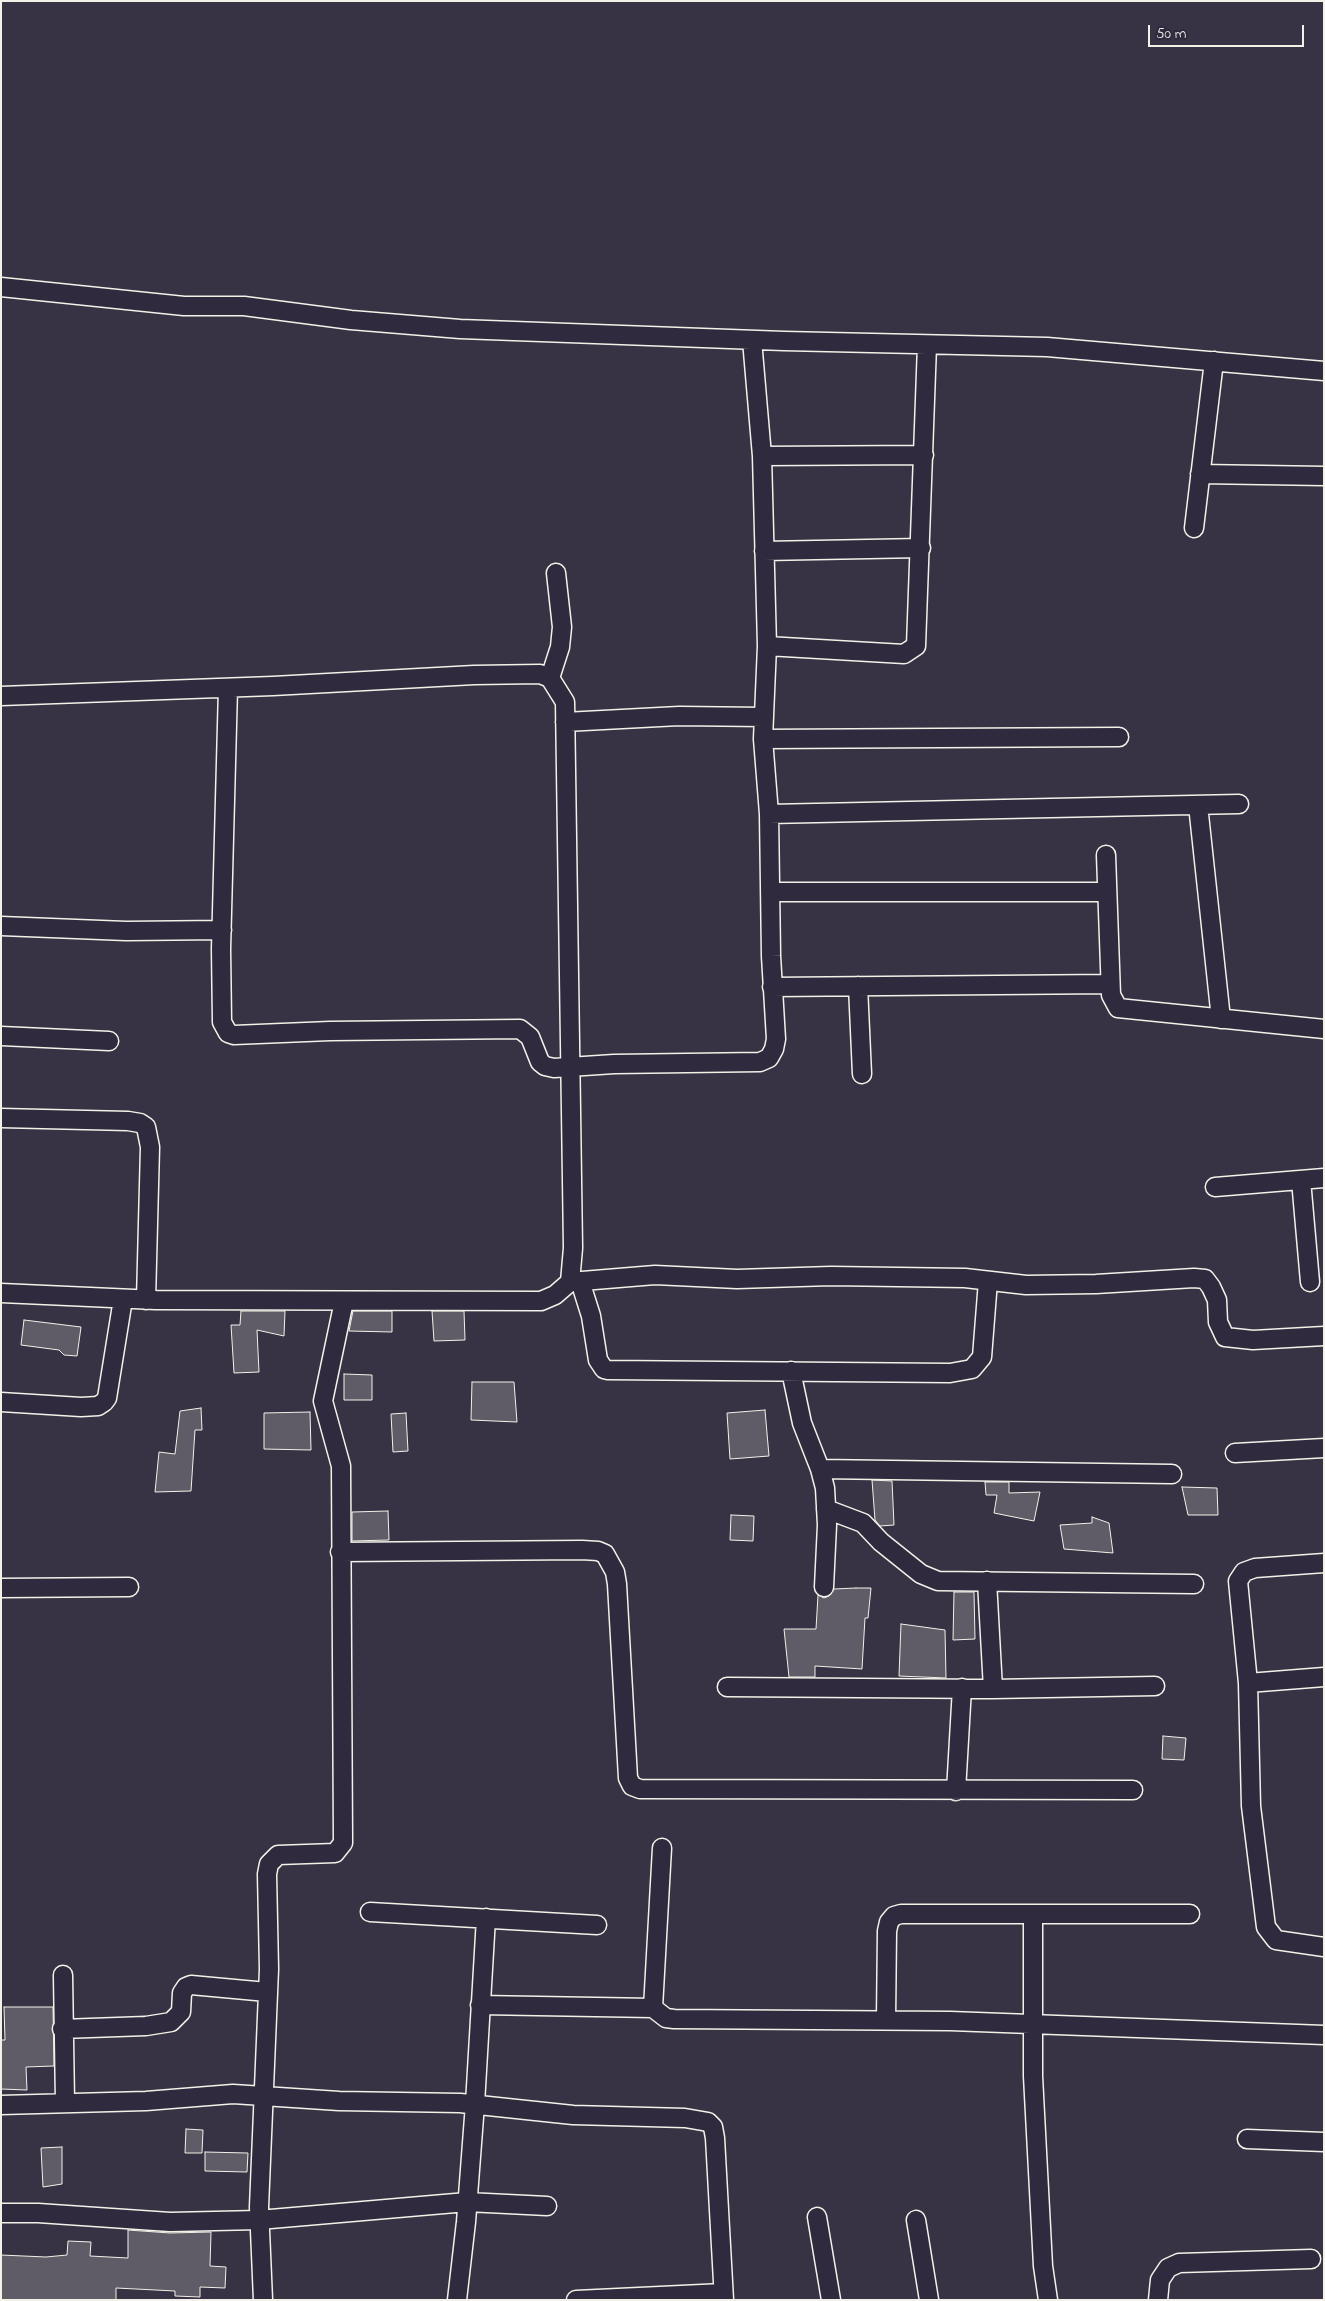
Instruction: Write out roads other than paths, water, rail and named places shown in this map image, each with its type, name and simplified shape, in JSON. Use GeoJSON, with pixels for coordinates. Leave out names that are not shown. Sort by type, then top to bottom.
{"type":"FeatureCollection","features":[{"type":"Feature","properties":{"kind":"street"},"geometry":{"type":"LineString","coordinates":[[1,287],[184,306],[244,306],[351,320],[460,328],[752,340],[1047,347],[1324,371]]}},
{"type":"Feature","properties":{"kind":"street"},"geometry":{"type":"LineString","coordinates":[[228,688],[222,930],[222,1022],[228,1033],[234,1035],[330,1031],[520,1029],[530,1037],[540,1062],[545,1066],[760,1062],[769,1058],[774,1049],[769,814],[763,738],[766,646],[762,456],[752,340]]}},
{"type":"Feature","properties":{"kind":"street"},"geometry":{"type":"LineString","coordinates":[[766,646],[904,654],[916,646],[927,344]]}},
{"type":"Feature","properties":{"kind":"street"},"geometry":{"type":"LineString","coordinates":[[1194,528],[1214,361]]}},
{"type":"Feature","properties":{"kind":"street"},"geometry":{"type":"LineString","coordinates":[[762,456],[924,455]]}},
{"type":"Feature","properties":{"kind":"street"},"geometry":{"type":"LineString","coordinates":[[1200,474],[1324,476]]}},
{"type":"Feature","properties":{"kind":"street"},"geometry":{"type":"LineString","coordinates":[[764,551],[921,548]]}},
{"type":"Feature","properties":{"kind":"street"},"geometry":{"type":"LineString","coordinates":[[550,678],[560,647],[562,627],[556,573]]}},
{"type":"Feature","properties":{"kind":"street"},"geometry":{"type":"LineString","coordinates":[[1,696],[228,688],[474,675],[540,674],[550,678],[565,702],[569,1067],[575,1281],[591,1316],[598,1360],[604,1369],[950,1373],[972,1369],[982,1357],[988,1281]]}},
{"type":"Feature","properties":{"kind":"street"},"geometry":{"type":"LineString","coordinates":[[565,722],[679,716],[764,717]]}},
{"type":"Feature","properties":{"kind":"street"},"geometry":{"type":"LineString","coordinates":[[763,738],[1119,737]]}},
{"type":"Feature","properties":{"kind":"street"},"geometry":{"type":"LineString","coordinates":[[769,814],[1238,804]]}},
{"type":"Feature","properties":{"kind":"street"},"geometry":{"type":"LineString","coordinates":[[1198,805],[1221,1019]]}},
{"type":"Feature","properties":{"kind":"street"},"geometry":{"type":"LineString","coordinates":[[1106,855],[1110,984],[1111,995],[1118,1008],[1324,1029]]}},
{"type":"Feature","properties":{"kind":"street"},"geometry":{"type":"LineString","coordinates":[[770,892],[1107,892]]}},
{"type":"Feature","properties":{"kind":"street"},"geometry":{"type":"LineString","coordinates":[[1,926],[126,931],[222,930]]}},
{"type":"Feature","properties":{"kind":"street"},"geometry":{"type":"LineString","coordinates":[[772,987],[1110,984]]}},
{"type":"Feature","properties":{"kind":"street"},"geometry":{"type":"LineString","coordinates":[[858,986],[862,1074]]}},
{"type":"Feature","properties":{"kind":"street"},"geometry":{"type":"LineString","coordinates":[[1,1036],[110,1041]]}},
{"type":"Feature","properties":{"kind":"street"},"geometry":{"type":"LineString","coordinates":[[1,1118],[128,1122],[140,1123],[146,1127],[150,1147],[146,1300]]}},
{"type":"Feature","properties":{"kind":"street"},"geometry":{"type":"LineString","coordinates":[[1215,1187],[1324,1178]]}},
{"type":"Feature","properties":{"kind":"street"},"geometry":{"type":"LineString","coordinates":[[1301,1180],[1310,1282]]}},
{"type":"Feature","properties":{"kind":"street"},"geometry":{"type":"LineString","coordinates":[[1,1293],[146,1300],[541,1301],[555,1295],[575,1281],[655,1275],[737,1279],[831,1276],[1026,1284],[1096,1284],[1194,1278],[1205,1279],[1217,1300],[1218,1322],[1225,1337],[1252,1340],[1324,1336]]}},
{"type":"Feature","properties":{"kind":"street"},"geometry":{"type":"LineString","coordinates":[[1,1402],[91,1408],[104,1402],[107,1398],[123,1299]]}},
{"type":"Feature","properties":{"kind":"street"},"geometry":{"type":"LineString","coordinates":[[263,2300],[259,2220],[262,2096],[268,1992],[267,1874],[270,1864],[278,1855],[286,1853],[322,1855],[335,1853],[343,1843],[341,1466],[323,1401],[344,1301]]}},
{"type":"Feature","properties":{"kind":"street"},"geometry":{"type":"LineString","coordinates":[[791,1371],[802,1423],[820,1469],[826,1509],[824,1587]]}},
{"type":"Feature","properties":{"kind":"street"},"geometry":{"type":"LineString","coordinates":[[1235,1453],[1324,1448]]}},
{"type":"Feature","properties":{"kind":"street"},"geometry":{"type":"LineString","coordinates":[[820,1469],[1172,1474]]}},
{"type":"Feature","properties":{"kind":"street"},"geometry":{"type":"LineString","coordinates":[[826,1509],[863,1523],[881,1542],[928,1578],[938,1581],[1194,1584]]}},
{"type":"Feature","properties":{"kind":"street"},"geometry":{"type":"LineString","coordinates":[[340,1552],[598,1550],[605,1554],[615,1572],[617,1584],[628,1778],[632,1786],[640,1789],[1133,1790]]}},
{"type":"Feature","properties":{"kind":"street"},"geometry":{"type":"LineString","coordinates":[[1324,1563],[1255,1568],[1244,1572],[1238,1581],[1248,1683],[1250,1806],[1266,1927],[1276,1940],[1324,1947]]}},
{"type":"Feature","properties":{"kind":"street"},"geometry":{"type":"LineString","coordinates":[[987,1582],[993,1688]]}},
{"type":"Feature","properties":{"kind":"street"},"geometry":{"type":"LineString","coordinates":[[1,1588],[129,1587]]}},
{"type":"Feature","properties":{"kind":"street"},"geometry":{"type":"LineString","coordinates":[[1248,1683],[1324,1677]]}},
{"type":"Feature","properties":{"kind":"street"},"geometry":{"type":"LineString","coordinates":[[727,1687],[993,1688],[1155,1686]]}},
{"type":"Feature","properties":{"kind":"street"},"geometry":{"type":"LineString","coordinates":[[956,1791],[962,1688]]}},
{"type":"Feature","properties":{"kind":"street"},"geometry":{"type":"LineString","coordinates":[[653,2008],[662,1848]]}},
{"type":"Feature","properties":{"kind":"street"},"geometry":{"type":"LineString","coordinates":[[370,1912],[597,1925]]}},
{"type":"Feature","properties":{"kind":"street"},"geometry":{"type":"LineString","coordinates":[[886,2020],[888,1931],[889,1922],[894,1916],[901,1914],[1190,1914]]}},
{"type":"Feature","properties":{"kind":"street"},"geometry":{"type":"LineString","coordinates":[[1033,1914],[1031,2023],[1041,2237],[1048,2300]]}},
{"type":"Feature","properties":{"kind":"street"},"geometry":{"type":"LineString","coordinates":[[456,2300],[475,2104],[486,1918]]}},
{"type":"Feature","properties":{"kind":"street"},"geometry":{"type":"LineString","coordinates":[[62,1975],[65,2103]]}},
{"type":"Feature","properties":{"kind":"street"},"geometry":{"type":"LineString","coordinates":[[62,2028],[146,2026],[171,2022],[181,2012],[182,1993],[186,1987],[191,1985],[268,1992]]}},
{"type":"Feature","properties":{"kind":"street"},"geometry":{"type":"LineString","coordinates":[[480,2005],[653,2008],[666,2018],[674,2019],[1031,2023],[1324,2034]]}},
{"type":"Feature","properties":{"kind":"street"},"geometry":{"type":"LineString","coordinates":[[1,2105],[146,2101],[233,2094],[475,2104],[573,2115],[685,2118],[708,2122],[715,2138],[723,2296],[576,2300]]}},
{"type":"Feature","properties":{"kind":"street"},"geometry":{"type":"LineString","coordinates":[[1247,2138],[1324,2142]]}},
{"type":"Feature","properties":{"kind":"street"},"geometry":{"type":"LineString","coordinates":[[1,2213],[38,2213],[170,2222],[259,2220],[467,2202],[547,2206]]}},
{"type":"Feature","properties":{"kind":"street"},"geometry":{"type":"LineString","coordinates":[[817,2217],[831,2300]]}},
{"type":"Feature","properties":{"kind":"street"},"geometry":{"type":"LineString","coordinates":[[916,2220],[929,2300]]}},
{"type":"Feature","properties":{"kind":"street"},"geometry":{"type":"LineString","coordinates":[[1158,2300],[1160,2280],[1168,2268],[1179,2263],[1311,2259]]}}]}
